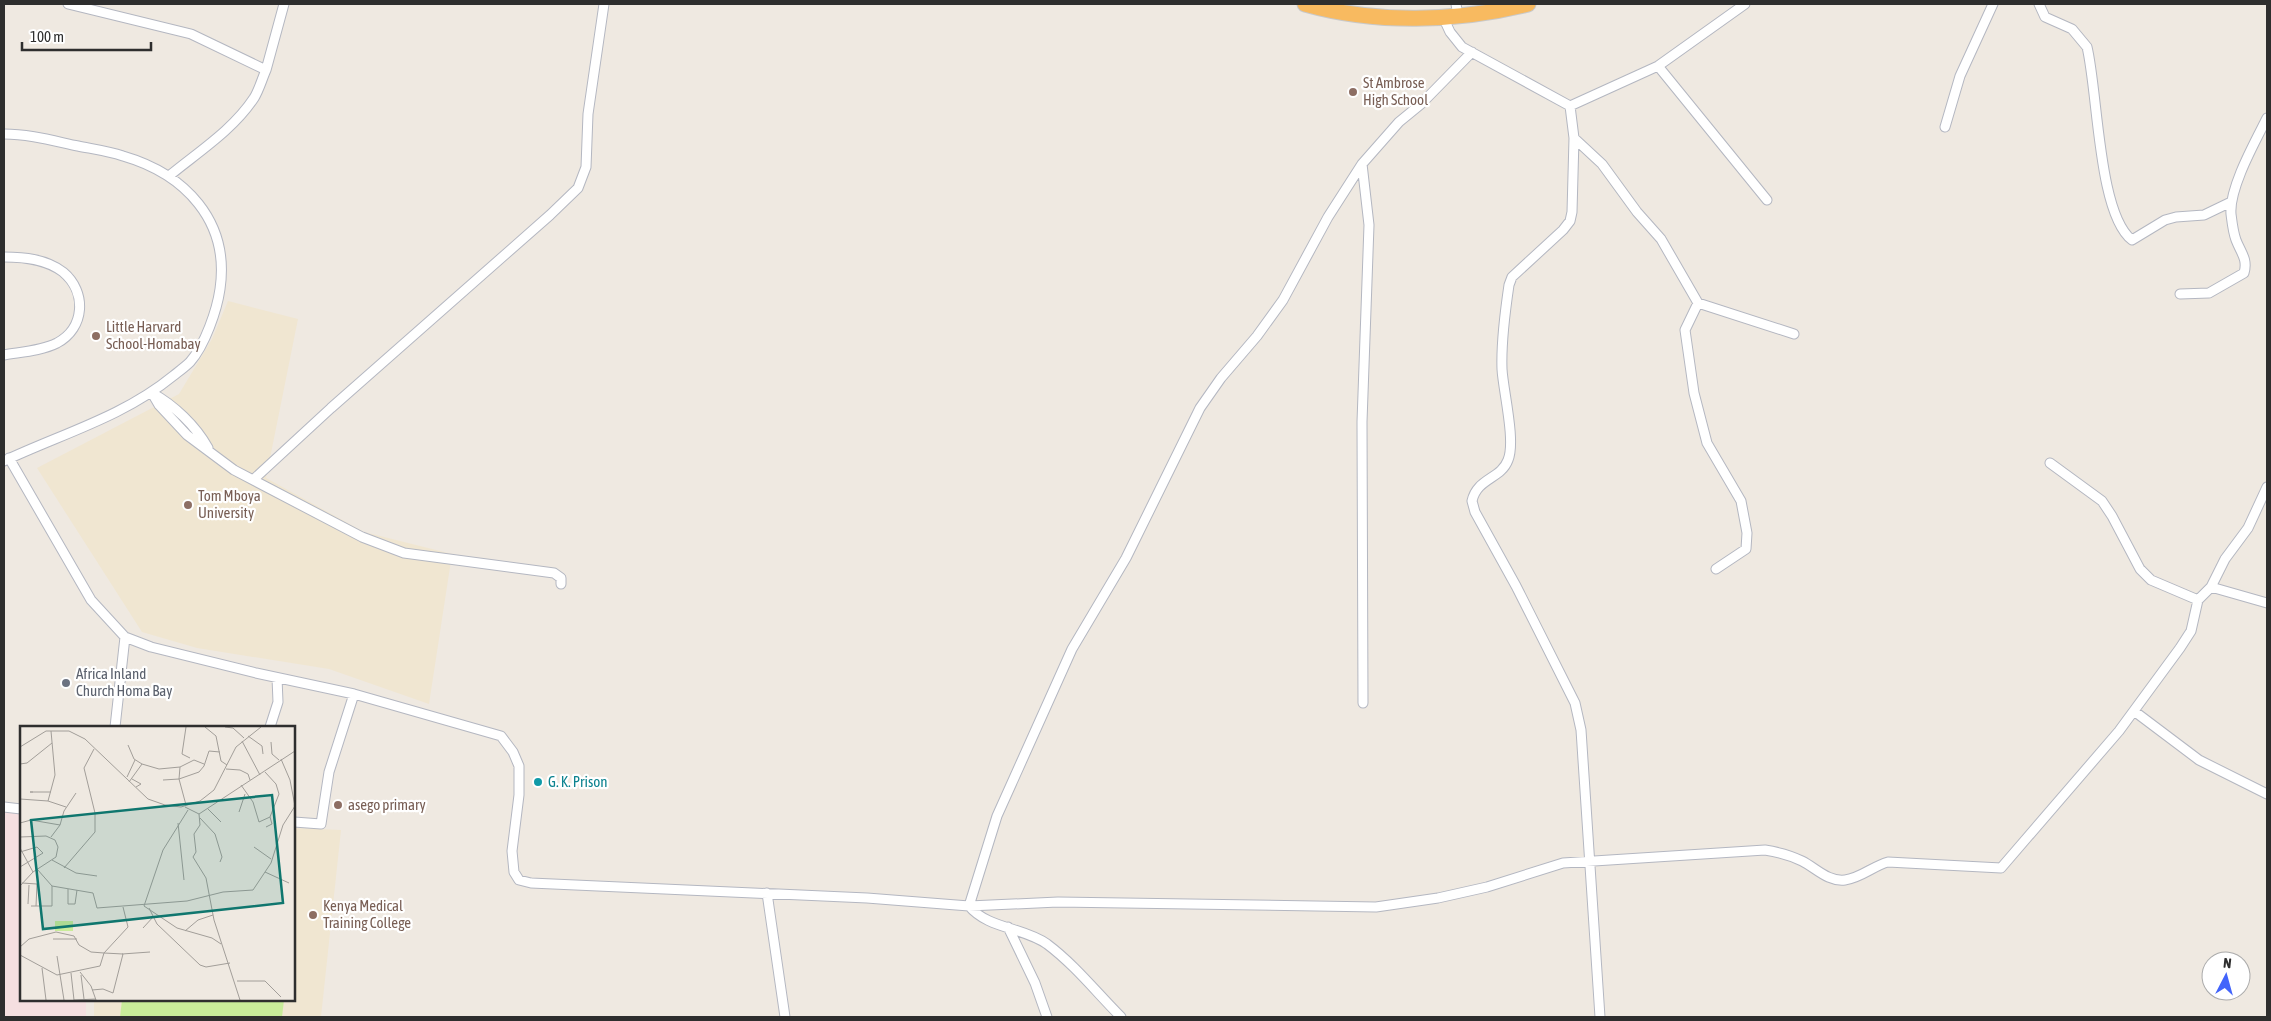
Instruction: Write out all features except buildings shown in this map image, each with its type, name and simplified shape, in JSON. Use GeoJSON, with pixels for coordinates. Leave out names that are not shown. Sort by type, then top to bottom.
{"type":"FeatureCollection","features":[{"type":"Feature","properties":{"kind":"highway"},"geometry":{"type":"LineString","coordinates":[[1305,4],[1359,14],[1410,18],[1452,12],[1492,12],[1528,4]]}},
{"type":"Feature","properties":{"kind":"street"},"geometry":{"type":"LineString","coordinates":[[68,4],[191,34],[266,70]]}},
{"type":"Feature","properties":{"kind":"street"},"geometry":{"type":"LineString","coordinates":[[169,176],[222,133],[243,112],[255,96],[266,70],[284,4]]}},
{"type":"Feature","properties":{"kind":"street"},"geometry":{"type":"LineString","coordinates":[[254,479],[578,188],[586,168],[588,114],[604,4]]}},
{"type":"Feature","properties":{"kind":"street"},"geometry":{"type":"LineString","coordinates":[[1570,106],[1658,66],[1745,4]]}},
{"type":"Feature","properties":{"kind":"street"},"geometry":{"type":"LineString","coordinates":[[1945,127],[1960,76],[1993,4]]}},
{"type":"Feature","properties":{"kind":"street"},"geometry":{"type":"LineString","coordinates":[[2039,4],[2044,17],[2072,29],[2087,47],[2109,197],[2126,236],[2132,240],[2165,220],[2204,214],[2231,202]]}},
{"type":"Feature","properties":{"kind":"street"},"geometry":{"type":"LineString","coordinates":[[1452,12],[1456,41],[1472,52],[1570,106]]}},
{"type":"Feature","properties":{"kind":"street"},"geometry":{"type":"LineString","coordinates":[[969,906],[997,816],[1072,649],[1126,558],[1200,408],[1221,378],[1257,336],[1283,300],[1328,216],[1362,164],[1399,122],[1421,104],[1472,52]]}},
{"type":"Feature","properties":{"kind":"street"},"geometry":{"type":"LineString","coordinates":[[1658,66],[1767,200]]}},
{"type":"Feature","properties":{"kind":"street"},"geometry":{"type":"LineString","coordinates":[[1570,106],[1574,138],[1572,212],[1570,221],[1512,277],[1509,285],[1502,368],[1510,447],[1508,460],[1501,469],[1478,486],[1472,501],[1575,703],[1581,730],[1600,1017]]}},
{"type":"Feature","properties":{"kind":"street"},"geometry":{"type":"LineString","coordinates":[[2180,294],[2209,293],[2244,272],[2245,257],[2236,240],[2232,224],[2231,202],[2248,157],[2267,118]]}},
{"type":"Feature","properties":{"kind":"street"},"geometry":{"type":"LineString","coordinates":[[4,134],[48,139],[124,156],[169,176],[187,190],[208,216],[217,238],[222,270],[218,303],[204,338],[190,361],[152,393],[80,430],[6,460],[91,600],[125,637],[151,647],[277,678],[354,694],[502,736],[519,766],[519,795],[512,851],[514,872],[519,880],[531,883],[867,898],[969,906],[1058,902],[1376,907],[1438,898],[1487,886],[1563,862],[1590,862],[1765,850],[1780,852],[1803,862],[1826,876],[1843,880],[1854,878],[1876,865],[1888,862],[2001,868],[2059,802],[2134,710],[2191,631],[2198,600],[2212,587],[2225,559],[2248,528],[2267,487]]}},
{"type":"Feature","properties":{"kind":"street"},"geometry":{"type":"LineString","coordinates":[[1574,138],[1602,164],[1637,212],[1662,240],[1698,303],[1794,334]]}},
{"type":"Feature","properties":{"kind":"street"},"geometry":{"type":"LineString","coordinates":[[1362,164],[1369,226],[1362,422],[1363,702]]}},
{"type":"Feature","properties":{"kind":"street"},"geometry":{"type":"LineString","coordinates":[[4,257],[25,258],[43,262],[63,272],[74,287],[81,302],[77,322],[69,334],[58,343],[42,349],[4,355]]}},
{"type":"Feature","properties":{"kind":"street"},"geometry":{"type":"LineString","coordinates":[[1698,303],[1686,330],[1694,393],[1707,443],[1741,501],[1747,533],[1746,549],[1716,569]]}},
{"type":"Feature","properties":{"kind":"street"},"geometry":{"type":"LineString","coordinates":[[152,393],[159,405],[187,434],[234,470],[362,538],[404,553],[554,574],[561,578],[561,584]]}},
{"type":"Feature","properties":{"kind":"street"},"geometry":{"type":"LineString","coordinates":[[2050,463],[2102,501],[2140,569],[2151,580],[2198,600]]}},
{"type":"Feature","properties":{"kind":"street"},"geometry":{"type":"LineString","coordinates":[[2212,587],[2267,603]]}},
{"type":"Feature","properties":{"kind":"street"},"geometry":{"type":"LineString","coordinates":[[114,726],[125,637]]}},
{"type":"Feature","properties":{"kind":"street"},"geometry":{"type":"LineString","coordinates":[[270,726],[278,702],[277,678]]}},
{"type":"Feature","properties":{"kind":"street"},"geometry":{"type":"LineString","coordinates":[[295,822],[321,824],[329,772],[354,694]]}},
{"type":"Feature","properties":{"kind":"street"},"geometry":{"type":"LineString","coordinates":[[2134,710],[2199,760],[2267,794]]}},
{"type":"Feature","properties":{"kind":"street"},"geometry":{"type":"LineString","coordinates":[[4,807],[20,809]]}},
{"type":"Feature","properties":{"kind":"street"},"geometry":{"type":"LineString","coordinates":[[767,893],[784,1017]]}},
{"type":"Feature","properties":{"kind":"street"},"geometry":{"type":"LineString","coordinates":[[969,906],[976,914],[1046,943],[1069,962],[1121,1017]]}},
{"type":"Feature","properties":{"kind":"street"},"geometry":{"type":"LineString","coordinates":[[1008,927],[1035,983],[1046,1017]]}},
{"type":"Feature","properties":{"kind":"shaded area","name":"Tom Mboya University"},"geometry":{"type":"Polygon","coordinates":[[[228,301],[298,319],[266,478],[364,532],[452,554],[429,704],[329,669],[197,648],[142,632],[37,468],[179,394],[212,339],[228,301]]]}},
{"type":"Feature","properties":{"kind":"shaded area"},"geometry":{"type":"Polygon","coordinates":[[[4,812],[20,814],[20,1001],[86,1001],[86,1017],[4,1017],[4,812]]]}},
{"type":"Feature","properties":{"kind":"shaded area","name":"Kenya Medical Training College"},"geometry":{"type":"Polygon","coordinates":[[[295,828],[341,830],[321,1017],[94,1017],[94,1001],[295,1001],[295,828]]]}},
{"type":"Feature","properties":{"kind":"green space"},"geometry":{"type":"Polygon","coordinates":[[[122,1001],[284,1001],[282,1017],[120,1017],[122,1001]]]}},
{"type":"Feature","properties":{"kind":"place","name":"St Ambrose High School"},"geometry":{"type":"Point","coordinates":[1353,92]}},
{"type":"Feature","properties":{"kind":"place","name":"Little Harvard School-Homabay"},"geometry":{"type":"Point","coordinates":[96,336]}},
{"type":"Feature","properties":{"kind":"place","name":"Tom Mboya University"},"geometry":{"type":"Point","coordinates":[188,505]}},
{"type":"Feature","properties":{"kind":"place","name":"Africa Inland Church Homa Bay"},"geometry":{"type":"Point","coordinates":[66,683]}},
{"type":"Feature","properties":{"kind":"place","name":"G. K. Prison"},"geometry":{"type":"Point","coordinates":[538,782]}},
{"type":"Feature","properties":{"kind":"place","name":"asego primary"},"geometry":{"type":"Point","coordinates":[338,805]}},
{"type":"Feature","properties":{"kind":"place","name":"Kenya Medical Training College"},"geometry":{"type":"Point","coordinates":[313,915]}}]}
